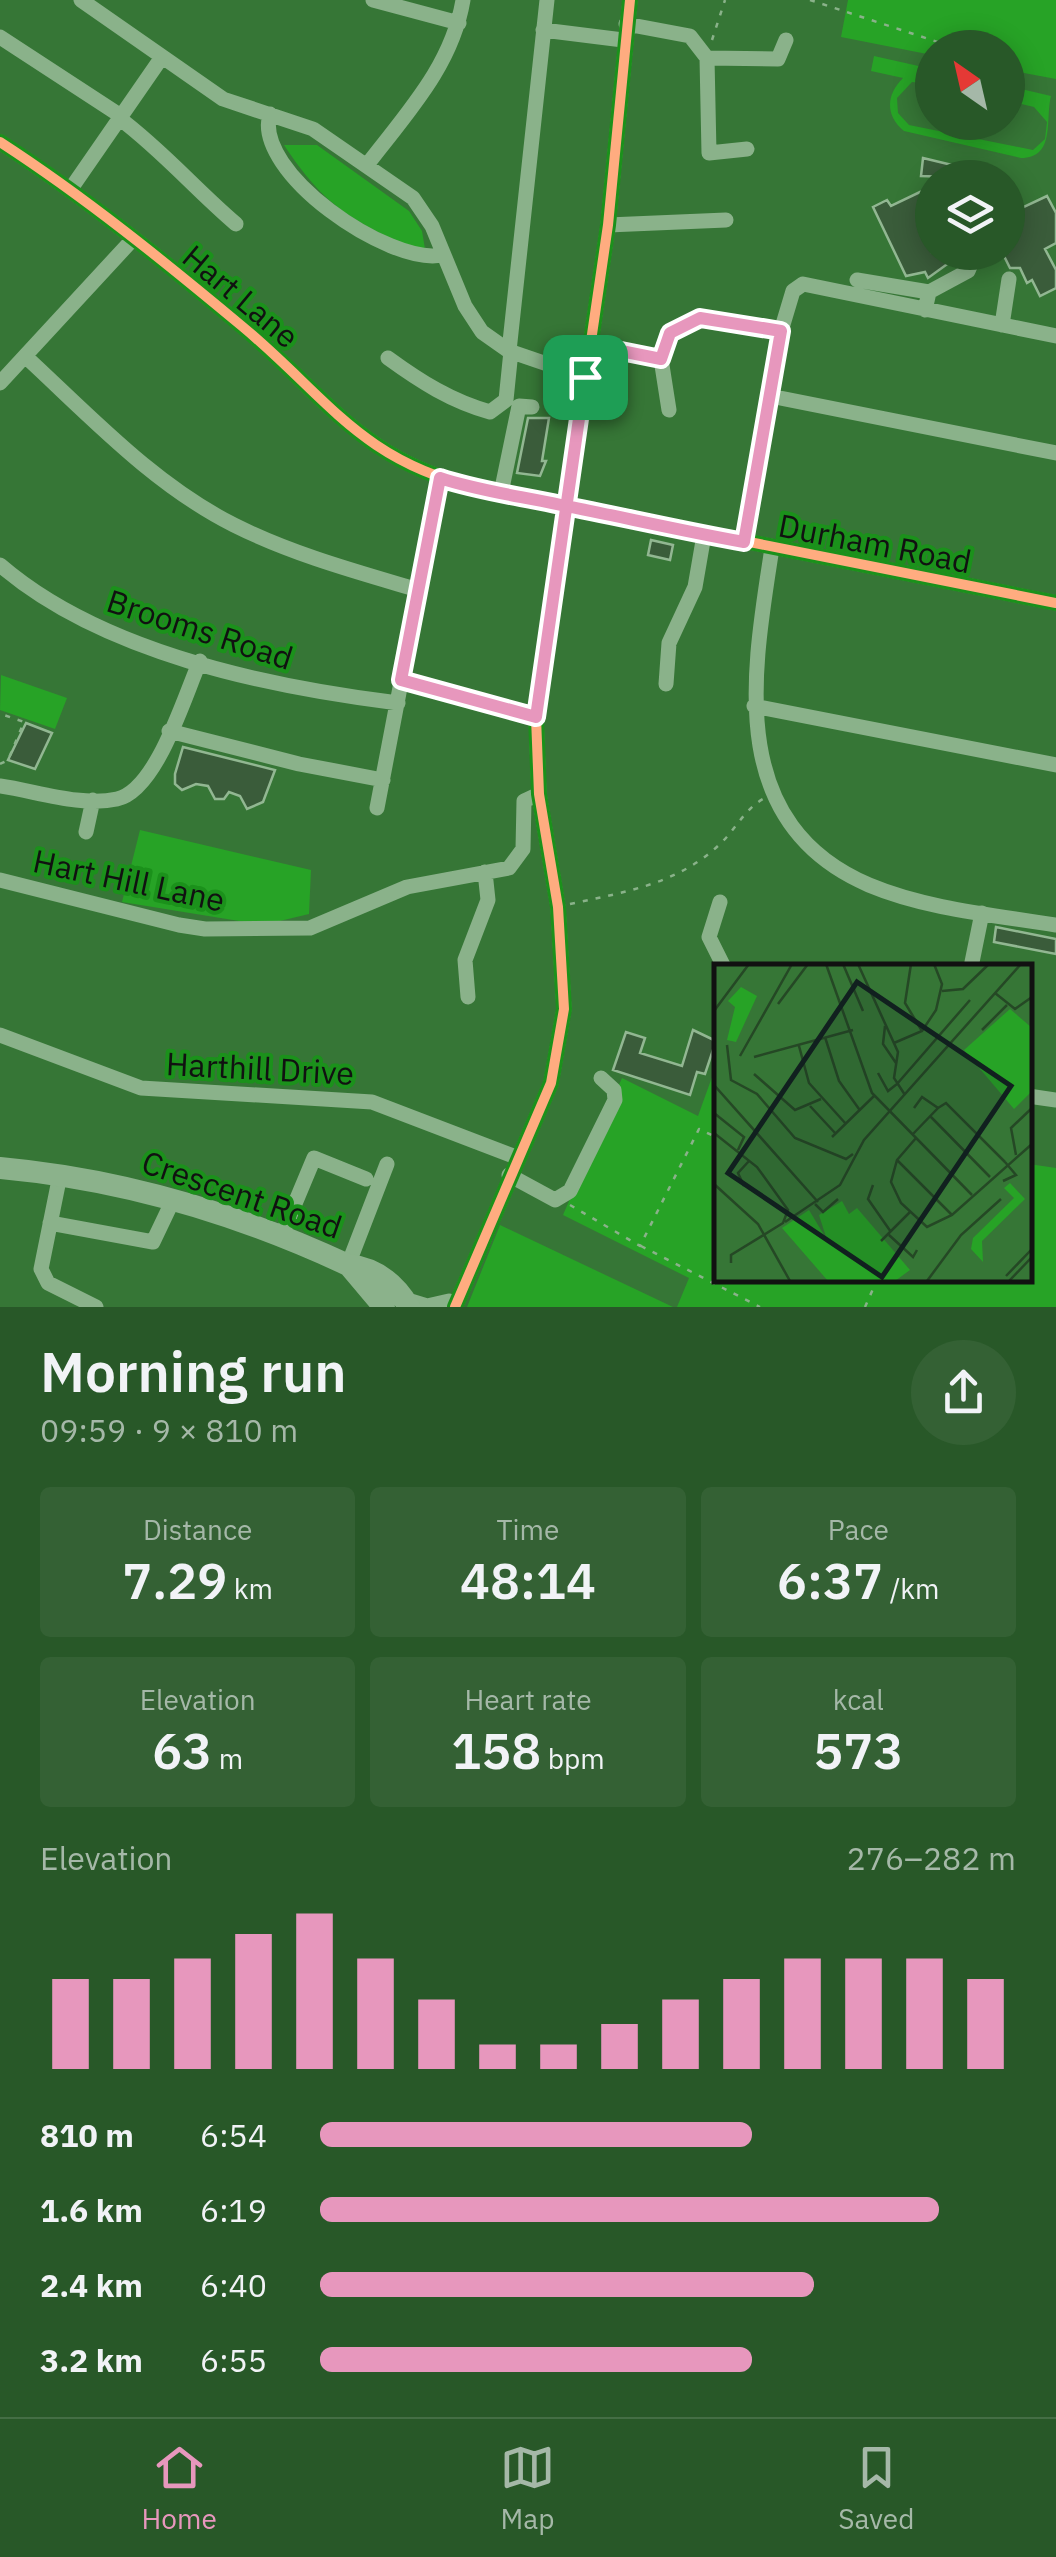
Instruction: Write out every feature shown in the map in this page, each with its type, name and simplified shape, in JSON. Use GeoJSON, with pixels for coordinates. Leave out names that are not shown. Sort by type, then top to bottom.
{"type":"FeatureCollection","features":[{"type":"Feature","properties":{"kind":"highway","name":"Crescent Road"},"geometry":{"type":"LineString","coordinates":[[0,1168],[60,1175],[173,1200],[348,1265],[372,1270],[399,1304]]}},
{"type":"Feature","properties":{"kind":"street"},"geometry":{"type":"LineString","coordinates":[[81,0],[223,99],[313,129],[414,198],[432,226],[442,255],[482,332],[510,351],[585,377]]}},
{"type":"Feature","properties":{"kind":"street"},"geometry":{"type":"LineString","coordinates":[[373,0],[459,22]]}},
{"type":"Feature","properties":{"kind":"street"},"geometry":{"type":"LineString","coordinates":[[368,166],[437,74],[459,22],[463,0]]}},
{"type":"Feature","properties":{"kind":"street"},"geometry":{"type":"LineString","coordinates":[[388,358],[423,384],[461,404],[490,412],[506,400],[547,0]]}},
{"type":"Feature","properties":{"kind":"street"},"geometry":{"type":"LineString","coordinates":[[449,1305],[463,1284],[551,1082],[564,1009],[558,907],[539,794],[536,717],[608,225],[630,0]]}},
{"type":"Feature","properties":{"kind":"street"},"geometry":{"type":"LineString","coordinates":[[542,30],[676,30],[705,54],[778,60],[786,40]]}},
{"type":"Feature","properties":{"kind":"street"},"geometry":{"type":"LineString","coordinates":[[0,36],[120,117],[163,152],[179,176],[236,224]]}},
{"type":"Feature","properties":{"kind":"street"},"geometry":{"type":"LineString","coordinates":[[705,54],[709,153],[747,150]]}},
{"type":"Feature","properties":{"kind":"street"},"geometry":{"type":"LineString","coordinates":[[70,190],[162,57]]}},
{"type":"Feature","properties":{"kind":"street"},"geometry":{"type":"LineString","coordinates":[[270,114],[267,124],[274,144],[319,204],[346,224],[413,256],[442,255]]}},
{"type":"Feature","properties":{"kind":"street","name":"Hart Lane"},"geometry":{"type":"LineString","coordinates":[[0,142],[70,190],[264,345],[355,434],[440,478],[568,506]]}},
{"type":"Feature","properties":{"kind":"street"},"geometry":{"type":"LineString","coordinates":[[608,225],[726,220]]}},
{"type":"Feature","properties":{"kind":"street"},"geometry":{"type":"LineString","coordinates":[[0,384],[133,239]]}},
{"type":"Feature","properties":{"kind":"street"},"geometry":{"type":"LineString","coordinates":[[857,280],[929,292],[968,270]]}},
{"type":"Feature","properties":{"kind":"street"},"geometry":{"type":"LineString","coordinates":[[1002,325],[1009,279]]}},
{"type":"Feature","properties":{"kind":"street"},"geometry":{"type":"LineString","coordinates":[[744,542],[781,331],[792,291],[803,284],[1056,336]]}},
{"type":"Feature","properties":{"kind":"street"},"geometry":{"type":"LineString","coordinates":[[926,310],[929,292]]}},
{"type":"Feature","properties":{"kind":"street"},"geometry":{"type":"LineString","coordinates":[[669,410],[661,359],[670,333],[700,318],[781,331]]}},
{"type":"Feature","properties":{"kind":"street"},"geometry":{"type":"LineString","coordinates":[[25,356],[149,470],[230,524],[299,554],[416,590]]}},
{"type":"Feature","properties":{"kind":"street"},"geometry":{"type":"LineString","coordinates":[[770,396],[1056,454]]}},
{"type":"Feature","properties":{"kind":"street"},"geometry":{"type":"LineString","coordinates":[[501,493],[519,406],[532,406]]}},
{"type":"Feature","properties":{"kind":"street"},"geometry":{"type":"LineString","coordinates":[[376,808],[440,478]]}},
{"type":"Feature","properties":{"kind":"street","name":"Durham Road"},"geometry":{"type":"LineString","coordinates":[[568,506],[1056,603]]}},
{"type":"Feature","properties":{"kind":"street"},"geometry":{"type":"LineString","coordinates":[[666,684],[669,643],[695,586],[704,535]]}},
{"type":"Feature","properties":{"kind":"street"},"geometry":{"type":"LineString","coordinates":[[772,548],[755,660],[754,706],[758,749],[773,793],[798,832],[829,862],[868,884],[982,913],[1056,926]]}},
{"type":"Feature","properties":{"kind":"street","name":"Brooms Road"},"geometry":{"type":"LineString","coordinates":[[0,566],[21,584],[94,626],[298,690],[398,703]]}},
{"type":"Feature","properties":{"kind":"street"},"geometry":{"type":"LineString","coordinates":[[0,786],[92,800],[131,794],[149,777],[200,662]]}},
{"type":"Feature","properties":{"kind":"street"},"geometry":{"type":"LineString","coordinates":[[754,706],[1056,765]]}},
{"type":"Feature","properties":{"kind":"street"},"geometry":{"type":"LineString","coordinates":[[169,731],[299,764],[383,780]]}},
{"type":"Feature","properties":{"kind":"street","name":"Hart Hill Lane"},"geometry":{"type":"LineString","coordinates":[[0,880],[178,925],[299,930],[322,924],[406,887],[516,862],[522,849],[524,801],[539,794]]}},
{"type":"Feature","properties":{"kind":"street"},"geometry":{"type":"LineString","coordinates":[[86,832],[92,800]]}},
{"type":"Feature","properties":{"kind":"street"},"geometry":{"type":"LineString","coordinates":[[468,997],[465,960],[488,900],[485,872]]}},
{"type":"Feature","properties":{"kind":"street"},"geometry":{"type":"LineString","coordinates":[[720,902],[709,937],[722,964]]}},
{"type":"Feature","properties":{"kind":"street"},"geometry":{"type":"LineString","coordinates":[[972,964],[982,913]]}},
{"type":"Feature","properties":{"kind":"street","name":"Harthill Drive"},"geometry":{"type":"LineString","coordinates":[[0,1035],[140,1088],[372,1102],[516,1157]]}},
{"type":"Feature","properties":{"kind":"street"},"geometry":{"type":"LineString","coordinates":[[509,1175],[560,1200],[570,1191],[615,1100],[614,1090],[601,1078]]}},
{"type":"Feature","properties":{"kind":"street"},"geometry":{"type":"LineString","coordinates":[[1031,1096],[1056,1100]]}},
{"type":"Feature","properties":{"kind":"street"},"geometry":{"type":"LineString","coordinates":[[281,1237],[314,1158],[366,1179]]}},
{"type":"Feature","properties":{"kind":"street"},"geometry":{"type":"LineString","coordinates":[[348,1265],[387,1164]]}},
{"type":"Feature","properties":{"kind":"street"},"geometry":{"type":"LineString","coordinates":[[60,1175],[42,1259],[44,1276],[57,1288],[96,1307]]}},
{"type":"Feature","properties":{"kind":"street"},"geometry":{"type":"LineString","coordinates":[[50,1223],[153,1242],[173,1200]]}},
{"type":"Feature","properties":{"kind":"street","name":"Crescent Road"},"geometry":{"type":"LineString","coordinates":[[399,1304],[449,1305]]}},
{"type":"Feature","properties":{"kind":"path"},"geometry":{"type":"LineString","coordinates":[[705,54],[718,35],[726,0]]}},
{"type":"Feature","properties":{"kind":"path"},"geometry":{"type":"LineString","coordinates":[[810,0],[915,35]]}},
{"type":"Feature","properties":{"kind":"path"},"geometry":{"type":"LineString","coordinates":[[591,345],[661,359]]}},
{"type":"Feature","properties":{"kind":"path"},"geometry":{"type":"LineString","coordinates":[[401,680],[536,717]]}},
{"type":"Feature","properties":{"kind":"path"},"geometry":{"type":"LineString","coordinates":[[0,764],[8,760],[24,722],[4,715]]}},
{"type":"Feature","properties":{"kind":"path"},"geometry":{"type":"LineString","coordinates":[[558,907],[658,885],[720,845],[756,802],[773,793]]}},
{"type":"Feature","properties":{"kind":"path"},"geometry":{"type":"LineString","coordinates":[[640,1246],[699,1129],[714,1136]]}},
{"type":"Feature","properties":{"kind":"path"},"geometry":{"type":"LineString","coordinates":[[560,1200],[760,1307]]}},
{"type":"Feature","properties":{"kind":"path"},"geometry":{"type":"LineString","coordinates":[[864,1307],[876,1282]]}},
{"type":"Feature","properties":{"kind":"green space"},"geometry":{"type":"Polygon","coordinates":[[[848,0],[1056,0],[1056,79],[1025,73],[1025,30],[915,30],[915,52],[841,37],[848,0]]]}},
{"type":"Feature","properties":{"kind":"green space"},"geometry":{"type":"Polygon","coordinates":[[[874,56],[915,65],[915,82],[897,98],[898,113],[915,126],[915,134],[904,131],[891,112],[893,91],[903,78],[871,71],[874,56]]]}},
{"type":"Feature","properties":{"kind":"green space"},"geometry":{"type":"Polygon","coordinates":[[[1025,90],[1051,96],[1047,136],[1044,144],[1040,152],[1021,158],[943,140],[983,140],[1033,150],[1045,139],[1047,122],[1034,107],[1025,105],[1025,90]]]}},
{"type":"Feature","properties":{"kind":"green space"},"geometry":{"type":"Polygon","coordinates":[[[284,145],[317,145],[409,211],[422,231],[425,249],[414,250],[340,209],[312,183],[284,145]]]}},
{"type":"Feature","properties":{"kind":"green space"},"geometry":{"type":"Polygon","coordinates":[[[1,675],[67,698],[55,729],[0,710],[1,675]]]}},
{"type":"Feature","properties":{"kind":"green space"},"geometry":{"type":"Polygon","coordinates":[[[140,830],[311,870],[309,914],[263,925],[122,902],[140,830]]]}},
{"type":"Feature","properties":{"kind":"green space"},"geometry":{"type":"Polygon","coordinates":[[[714,1072],[714,1282],[1031,1282],[1031,1164],[1056,1168],[1056,1307],[677,1307],[689,1278],[563,1215],[622,1078],[698,1116],[714,1072]]]}},
{"type":"Feature","properties":{"kind":"green space"},"geometry":{"type":"Polygon","coordinates":[[[500,1225],[673,1307],[467,1307],[500,1225]]]}},
{"type":"Feature","properties":{"kind":"building"},"geometry":{"type":"Polygon","coordinates":[[[915,194],[915,270],[939,270],[928,278],[925,272],[906,276],[873,207],[887,200],[891,206],[915,194]]]}},
{"type":"Feature","properties":{"kind":"building"},"geometry":{"type":"Polygon","coordinates":[[[1047,196],[1056,213],[1056,243],[1045,249],[1056,270],[1056,288],[1040,296],[1032,280],[1027,283],[1021,270],[1025,270],[1025,206],[1047,196]]]}},
{"type":"Feature","properties":{"kind":"building"},"geometry":{"type":"Polygon","coordinates":[[[528,418],[549,418],[542,461],[546,461],[540,476],[517,473],[528,418]]]}},
{"type":"Feature","properties":{"kind":"building"},"geometry":{"type":"Polygon","coordinates":[[[651,540],[673,545],[670,560],[648,555],[651,540]]]}},
{"type":"Feature","properties":{"kind":"building"},"geometry":{"type":"Polygon","coordinates":[[[26,723],[52,733],[35,769],[8,760],[26,723]]]}},
{"type":"Feature","properties":{"kind":"building"},"geometry":{"type":"Polygon","coordinates":[[[183,747],[275,770],[263,802],[247,809],[240,796],[229,792],[224,799],[215,799],[208,786],[196,784],[182,790],[175,784],[175,774],[183,747]]]}},
{"type":"Feature","properties":{"kind":"building"},"geometry":{"type":"Polygon","coordinates":[[[996,927],[1056,939],[1056,954],[994,942],[996,927]]]}},
{"type":"Feature","properties":{"kind":"building"},"geometry":{"type":"Polygon","coordinates":[[[693,1030],[714,1040],[705,1074],[697,1072],[690,1095],[613,1070],[626,1032],[645,1038],[640,1053],[682,1066],[693,1030]]]}},
{"type":"Feature","properties":{"kind":"cycle path"},"geometry":{"type":"LineString","coordinates":[[455,1307],[551,1083],[564,1009],[558,907],[539,794],[536,717],[608,225],[630,0]]}},
{"type":"Feature","properties":{"kind":"cycle path"},"geometry":{"type":"LineString","coordinates":[[0,142],[154,254],[273,353],[348,424],[404,461],[438,476],[478,488],[1056,603]]}},
{"type":"Feature","properties":{"kind":"route"},"geometry":{"type":"LineString","coordinates":[[585,377],[568,506],[536,717],[401,680],[440,478],[478,488],[568,506],[704,535],[744,542],[781,331],[700,318],[670,333],[661,359],[591,345],[585,377]]}}]}
